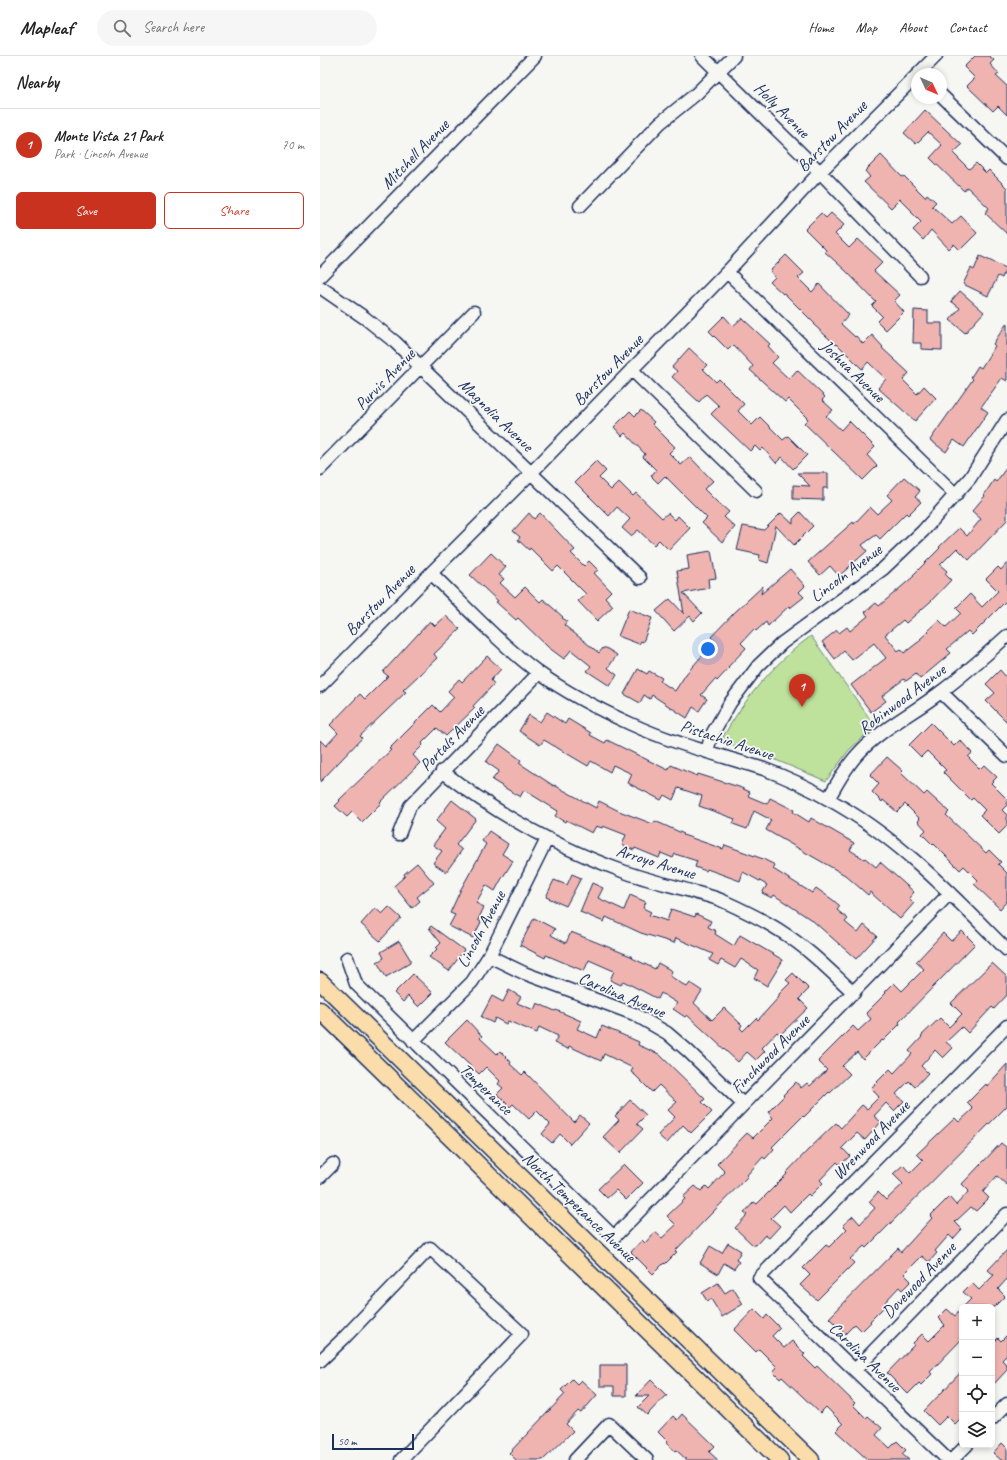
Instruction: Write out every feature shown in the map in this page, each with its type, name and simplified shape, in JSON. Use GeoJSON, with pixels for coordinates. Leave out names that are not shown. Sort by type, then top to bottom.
{"type":"FeatureCollection","features":[{"type":"Feature","properties":{"kind":"main road","name":"North Temperance Avenue"},"geometry":{"type":"LineString","coordinates":[[320,981],[811,1460]]}},
{"type":"Feature","properties":{"kind":"main road"},"geometry":{"type":"LineString","coordinates":[[320,1010],[780,1460]]}},
{"type":"Feature","properties":{"kind":"street","name":"Mitchell Avenue"},"geometry":{"type":"LineString","coordinates":[[320,276],[535,56]]}},
{"type":"Feature","properties":{"kind":"street","name":"Holly Avenue"},"geometry":{"type":"LineString","coordinates":[[702,56],[820,172],[920,276]]}},
{"type":"Feature","properties":{"kind":"street"},"geometry":{"type":"LineString","coordinates":[[580,206],[660,123],[696,94],[734,56]]}},
{"type":"Feature","properties":{"kind":"street","name":"Barstow Avenue"},"geometry":{"type":"LineString","coordinates":[[924,68],[936,56]]}},
{"type":"Feature","properties":{"kind":"street","name":"Barstow Avenue"},"geometry":{"type":"LineString","coordinates":[[320,686],[728,272],[820,172],[911,81]]}},
{"type":"Feature","properties":{"kind":"street"},"geometry":{"type":"LineString","coordinates":[[947,101],[1007,159]]}},
{"type":"Feature","properties":{"kind":"street","name":"Joshua Avenue"},"geometry":{"type":"LineString","coordinates":[[728,272],[956,495]]}},
{"type":"Feature","properties":{"kind":"street","name":"Magnolia Avenue"},"geometry":{"type":"LineString","coordinates":[[320,287],[365,318],[395,342],[640,578]]}},
{"type":"Feature","properties":{"kind":"street","name":"Purvis Avenue"},"geometry":{"type":"LineString","coordinates":[[320,469],[474,312]]}},
{"type":"Feature","properties":{"kind":"street"},"geometry":{"type":"LineString","coordinates":[[632,370],[756,491]]}},
{"type":"Feature","properties":{"kind":"street","name":"Lincoln Avenue"},"geometry":{"type":"LineString","coordinates":[[707,752],[711,736],[730,703],[758,666],[782,643],[883,569],[923,531],[970,478],[1007,420]]}},
{"type":"Feature","properties":{"kind":"street","name":"Pistachio Avenue"},"geometry":{"type":"LineString","coordinates":[[431,573],[494,634],[539,673],[569,692],[631,724],[707,752],[766,770],[800,784],[865,821],[899,846],[923,867],[1007,950]]}},
{"type":"Feature","properties":{"kind":"street","name":"Robinwood Avenue"},"geometry":{"type":"LineString","coordinates":[[828,799],[840,778],[857,755],[877,737],[967,672],[1007,636]]}},
{"type":"Feature","properties":{"kind":"street","name":"Portals Avenue"},"geometry":{"type":"LineString","coordinates":[[399,834],[410,806],[442,771],[539,673]]}},
{"type":"Feature","properties":{"kind":"street"},"geometry":{"type":"LineString","coordinates":[[941,692],[1007,756]]}},
{"type":"Feature","properties":{"kind":"street","name":"Arroyo Avenue"},"geometry":{"type":"LineString","coordinates":[[442,771],[467,791],[502,814],[547,839],[625,872],[722,900],[783,932],[814,956],[854,993]]}},
{"type":"Feature","properties":{"kind":"street","name":"Lincoln Avenue"},"geometry":{"type":"LineString","coordinates":[[413,1042],[472,982],[489,956],[547,839]]}},
{"type":"Feature","properties":{"kind":"street","name":"Finchwood Avenue"},"geometry":{"type":"LineString","coordinates":[[614,1237],[950,893]]}},
{"type":"Feature","properties":{"kind":"street","name":"Carolina Avenue"},"geometry":{"type":"LineString","coordinates":[[489,956],[524,973],[634,1014],[667,1033],[743,1104]]}},
{"type":"Feature","properties":{"kind":"street","name":"Temperance"},"geometry":{"type":"LineString","coordinates":[[347,958],[356,984],[413,1042],[614,1237]]}},
{"type":"Feature","properties":{"kind":"street","name":"Wrenwood Avenue"},"geometry":{"type":"LineString","coordinates":[[759,1278],[1007,1026]]}},
{"type":"Feature","properties":{"kind":"street"},"geometry":{"type":"LineString","coordinates":[[320,1177],[333,1164]]}},
{"type":"Feature","properties":{"kind":"street","name":"Dovewood Avenue"},"geometry":{"type":"LineString","coordinates":[[854,1370],[1007,1214]]}},
{"type":"Feature","properties":{"kind":"street"},"geometry":{"type":"LineString","coordinates":[[320,1361],[430,1248],[522,1334],[401,1460]]}},
{"type":"Feature","properties":{"kind":"street","name":"Carolina Avenue"},"geometry":{"type":"LineString","coordinates":[[759,1278],[948,1460]]}},
{"type":"Feature","properties":{"kind":"street"},"geometry":{"type":"LineString","coordinates":[[995,1416],[1007,1404]]}},
{"type":"Feature","properties":{"kind":"street"},"geometry":{"type":"LineString","coordinates":[[575,1460],[609,1424],[647,1460]]}},
{"type":"Feature","properties":{"kind":"street"},"geometry":{"type":"LineString","coordinates":[[952,1460],[964,1448]]}},
{"type":"Feature","properties":{"kind":"green space"},"geometry":{"type":"Polygon","coordinates":[[[811,636],[875,726],[849,750],[826,781],[771,758],[725,743],[723,737],[761,682],[797,646],[811,636]]]}},
{"type":"Feature","properties":{"kind":"building"},"geometry":{"type":"Polygon","coordinates":[[[975,56],[989,56],[994,60],[990,64],[999,74],[996,76],[1007,86],[1007,115],[998,106],[993,111],[967,86],[975,78],[964,67],[975,56]]]}},
{"type":"Feature","properties":{"kind":"building"},"geometry":{"type":"Polygon","coordinates":[[[925,110],[962,145],[953,153],[969,169],[976,163],[986,173],[989,170],[1007,188],[1007,234],[985,213],[989,208],[967,187],[964,191],[930,158],[942,145],[928,132],[916,144],[904,133],[925,110]]]}},
{"type":"Feature","properties":{"kind":"building"},"geometry":{"type":"Polygon","coordinates":[[[881,155],[902,177],[904,176],[925,197],[927,194],[936,202],[932,206],[952,224],[961,216],[977,233],[960,250],[954,244],[949,249],[931,230],[923,240],[913,230],[921,222],[900,199],[891,208],[864,182],[870,177],[865,171],[881,155]]]}},
{"type":"Feature","properties":{"kind":"building"},"geometry":{"type":"Polygon","coordinates":[[[821,213],[826,218],[831,213],[844,225],[835,234],[849,248],[858,239],[883,262],[874,271],[900,295],[894,301],[904,312],[886,330],[877,321],[882,316],[872,306],[876,302],[825,252],[826,250],[805,229],[821,213]]]}},
{"type":"Feature","properties":{"kind":"building"},"geometry":{"type":"Polygon","coordinates":[[[786,255],[804,273],[798,278],[812,292],[819,284],[849,315],[841,324],[855,337],[856,336],[863,344],[872,335],[883,347],[882,348],[909,373],[903,380],[917,394],[924,386],[936,398],[915,421],[878,388],[886,379],[868,362],[862,369],[837,344],[836,345],[814,325],[815,324],[784,293],[783,294],[770,282],[775,277],[770,271],[786,255]]]}},
{"type":"Feature","properties":{"kind":"building"},"geometry":{"type":"Polygon","coordinates":[[[980,256],[1006,268],[1002,278],[998,276],[988,296],[963,284],[971,268],[974,270],[980,256]]]}},
{"type":"Feature","properties":{"kind":"building"},"geometry":{"type":"Polygon","coordinates":[[[960,291],[984,312],[965,333],[950,320],[960,308],[951,301],[960,291]]]}},
{"type":"Feature","properties":{"kind":"building"},"geometry":{"type":"Polygon","coordinates":[[[914,310],[928,311],[928,323],[942,323],[942,350],[921,349],[921,343],[913,343],[914,310]]]}},
{"type":"Feature","properties":{"kind":"building"},"geometry":{"type":"Polygon","coordinates":[[[724,316],[733,326],[742,318],[770,344],[768,346],[778,357],[772,363],[789,379],[797,370],[825,397],[822,400],[833,410],[826,416],[841,430],[849,421],[875,447],[867,455],[877,466],[863,480],[804,423],[808,419],[788,399],[785,402],[750,370],[753,366],[733,345],[728,350],[709,331],[724,316]]]}},
{"type":"Feature","properties":{"kind":"building"},"geometry":{"type":"Polygon","coordinates":[[[1007,323],[1007,381],[1002,378],[981,407],[988,412],[964,447],[954,440],[946,452],[930,440],[973,379],[971,377],[978,366],[981,368],[995,346],[993,344],[1007,323]]]}},
{"type":"Feature","properties":{"kind":"building"},"geometry":{"type":"Polygon","coordinates":[[[689,348],[707,365],[703,369],[716,382],[719,379],[744,404],[738,411],[752,425],[760,417],[783,440],[788,436],[807,455],[793,469],[782,457],[776,463],[763,448],[760,451],[755,446],[750,451],[711,414],[719,406],[706,394],[699,402],[672,377],[677,371],[672,367],[689,348]]]}},
{"type":"Feature","properties":{"kind":"building"},"geometry":{"type":"Polygon","coordinates":[[[641,410],[654,422],[652,424],[675,447],[669,453],[681,465],[690,457],[713,481],[704,489],[729,512],[724,517],[735,527],[722,542],[702,523],[707,518],[665,476],[658,483],[651,476],[656,470],[643,457],[645,454],[625,433],[622,436],[614,427],[630,411],[635,416],[641,410]]]}},
{"type":"Feature","properties":{"kind":"building"},"geometry":{"type":"Polygon","coordinates":[[[596,461],[606,471],[599,478],[611,490],[619,482],[633,496],[636,493],[662,518],[668,513],[675,520],[678,516],[690,528],[669,550],[659,540],[654,545],[638,530],[631,536],[622,528],[630,519],[617,507],[609,516],[575,482],[596,461]]]}},
{"type":"Feature","properties":{"kind":"building"},"geometry":{"type":"Polygon","coordinates":[[[1007,467],[1007,520],[969,560],[957,548],[940,565],[947,571],[945,574],[951,580],[930,602],[906,623],[903,620],[885,635],[898,651],[901,649],[904,653],[921,640],[920,639],[929,631],[928,630],[939,620],[946,627],[961,613],[956,608],[970,594],[982,607],[998,591],[986,579],[998,567],[1001,570],[1007,563],[1007,600],[972,635],[968,631],[947,649],[951,653],[920,679],[916,674],[906,681],[904,679],[882,696],[886,701],[871,712],[851,685],[886,658],[874,643],[852,660],[844,651],[835,659],[822,642],[837,630],[839,633],[847,627],[850,631],[868,616],[865,612],[876,603],[879,606],[914,576],[913,575],[940,548],[939,547],[959,528],[967,536],[981,519],[972,511],[985,496],[984,495],[994,480],[996,482],[1007,467]]]}},
{"type":"Feature","properties":{"kind":"building"},"geometry":{"type":"Polygon","coordinates":[[[797,473],[828,473],[828,488],[823,488],[823,500],[793,499],[793,485],[810,486],[797,473]]]}},
{"type":"Feature","properties":{"kind":"building"},"geometry":{"type":"Polygon","coordinates":[[[904,477],[920,491],[915,497],[921,502],[908,515],[906,513],[880,539],[876,535],[862,545],[867,551],[839,576],[830,566],[820,575],[808,562],[853,522],[854,524],[870,507],[877,514],[892,500],[887,495],[904,477]]]}},
{"type":"Feature","properties":{"kind":"building"},"geometry":{"type":"Polygon","coordinates":[[[800,512],[813,526],[794,545],[776,526],[768,563],[759,560],[760,555],[737,550],[743,526],[764,530],[781,513],[793,524],[793,519],[800,512]]]}},
{"type":"Feature","properties":{"kind":"building"},"geometry":{"type":"Polygon","coordinates":[[[529,513],[534,519],[540,513],[575,550],[571,553],[584,566],[589,561],[598,570],[594,573],[611,591],[605,597],[613,606],[597,621],[578,601],[586,594],[558,566],[553,571],[530,548],[529,550],[518,540],[520,537],[513,531],[529,513]]]}},
{"type":"Feature","properties":{"kind":"building"},"geometry":{"type":"Polygon","coordinates":[[[711,551],[716,578],[708,579],[709,588],[683,593],[702,613],[694,621],[690,616],[674,631],[656,611],[670,599],[684,614],[677,571],[689,569],[687,555],[711,551]]]}},
{"type":"Feature","properties":{"kind":"building"},"geometry":{"type":"Polygon","coordinates":[[[491,553],[506,567],[499,575],[504,579],[500,583],[515,597],[525,587],[540,602],[543,599],[567,621],[564,625],[599,653],[603,648],[606,648],[617,655],[608,668],[617,675],[610,686],[587,671],[591,666],[571,650],[564,659],[548,647],[518,618],[516,620],[496,602],[498,601],[470,575],[491,553]]]}},
{"type":"Feature","properties":{"kind":"building"},"geometry":{"type":"Polygon","coordinates":[[[790,569],[805,586],[799,592],[804,597],[790,608],[789,606],[768,626],[766,622],[756,631],[754,629],[741,643],[746,648],[717,681],[715,679],[701,695],[707,699],[699,711],[693,707],[687,718],[652,695],[650,699],[644,695],[640,703],[624,694],[638,669],[647,674],[649,671],[662,678],[660,681],[675,691],[686,674],[715,641],[711,637],[763,586],[761,594],[790,569]]]}},
{"type":"Feature","properties":{"kind":"building"},"geometry":{"type":"Polygon","coordinates":[[[629,609],[652,618],[643,642],[641,641],[639,644],[618,636],[629,609]]]}},
{"type":"Feature","properties":{"kind":"building"},"geometry":{"type":"Polygon","coordinates":[[[446,616],[460,629],[434,654],[437,658],[403,690],[406,692],[360,736],[362,738],[320,782],[320,740],[326,746],[338,733],[330,725],[360,694],[365,699],[388,676],[383,672],[430,621],[435,626],[446,616]]]}},
{"type":"Feature","properties":{"kind":"building"},"geometry":{"type":"Polygon","coordinates":[[[487,656],[501,669],[491,680],[494,684],[473,706],[475,708],[446,736],[437,728],[422,743],[423,745],[413,755],[420,763],[362,822],[352,812],[347,817],[335,806],[340,801],[339,800],[391,750],[389,749],[433,705],[440,712],[454,697],[448,691],[459,679],[462,682],[487,656]]]}},
{"type":"Feature","properties":{"kind":"building"},"geometry":{"type":"Polygon","coordinates":[[[1000,670],[1007,678],[1007,722],[986,701],[995,693],[986,684],[1000,670]]]}},
{"type":"Feature","properties":{"kind":"building"},"geometry":{"type":"Polygon","coordinates":[[[547,712],[565,724],[568,719],[591,733],[590,735],[605,743],[607,740],[668,770],[671,765],[697,776],[698,774],[739,787],[750,792],[748,796],[767,804],[770,798],[794,810],[793,812],[809,822],[811,818],[854,843],[850,850],[864,859],[865,858],[876,867],[880,862],[914,892],[909,898],[914,903],[900,919],[870,892],[868,895],[845,875],[766,830],[771,820],[754,811],[747,829],[733,824],[735,819],[699,806],[702,796],[678,788],[673,800],[664,795],[661,800],[628,783],[632,774],[613,765],[610,772],[591,761],[588,766],[544,740],[540,745],[519,731],[529,715],[540,722],[547,712]]]}},
{"type":"Feature","properties":{"kind":"building"},"geometry":{"type":"Polygon","coordinates":[[[931,723],[954,746],[960,740],[972,753],[968,757],[980,769],[984,765],[997,777],[991,783],[1007,799],[1007,805],[1002,810],[1007,815],[1007,826],[999,834],[980,815],[985,810],[973,798],[971,800],[943,772],[946,770],[927,751],[921,757],[909,745],[931,723]]]}},
{"type":"Feature","properties":{"kind":"building"},"geometry":{"type":"Polygon","coordinates":[[[499,744],[521,760],[519,763],[554,786],[596,808],[599,801],[619,811],[653,824],[655,821],[684,834],[683,835],[723,849],[725,845],[775,865],[773,869],[812,893],[816,888],[833,900],[840,906],[837,910],[848,919],[845,922],[858,933],[864,925],[877,936],[856,959],[813,921],[774,895],[772,898],[762,893],[767,885],[743,872],[740,881],[707,869],[706,871],[695,867],[697,861],[675,854],[673,858],[661,853],[659,858],[635,848],[634,850],[622,845],[626,835],[603,826],[602,828],[596,826],[592,833],[566,820],[565,822],[555,816],[558,811],[524,790],[520,797],[492,780],[499,771],[486,762],[499,744]]]}},
{"type":"Feature","properties":{"kind":"building"},"geometry":{"type":"Polygon","coordinates":[[[887,757],[903,771],[901,773],[924,795],[927,792],[949,812],[946,815],[986,853],[989,850],[1001,862],[998,864],[1007,873],[1007,901],[1000,909],[974,884],[978,880],[964,866],[960,870],[922,834],[926,830],[918,821],[920,819],[905,804],[897,812],[883,800],[882,802],[872,792],[879,784],[870,775],[887,757]]]}},
{"type":"Feature","properties":{"kind":"building"},"geometry":{"type":"Polygon","coordinates":[[[452,800],[476,819],[456,845],[462,850],[446,872],[433,863],[442,851],[433,845],[445,829],[436,821],[452,800]]]}},
{"type":"Feature","properties":{"kind":"building"},"geometry":{"type":"Polygon","coordinates":[[[489,831],[508,844],[502,854],[513,861],[495,891],[486,885],[476,903],[484,907],[478,920],[481,922],[473,938],[449,926],[455,915],[450,913],[461,889],[486,844],[482,841],[489,831]]]}},
{"type":"Feature","properties":{"kind":"building"},"geometry":{"type":"Polygon","coordinates":[[[417,863],[434,883],[417,897],[420,901],[412,908],[394,886],[405,876],[404,874],[417,863]]]}},
{"type":"Feature","properties":{"kind":"building"},"geometry":{"type":"Polygon","coordinates":[[[572,874],[581,878],[566,906],[546,897],[554,880],[567,885],[572,874]]]}},
{"type":"Feature","properties":{"kind":"building"},"geometry":{"type":"Polygon","coordinates":[[[592,883],[603,888],[598,898],[624,910],[630,895],[646,902],[643,908],[651,912],[649,915],[667,921],[671,909],[695,917],[696,914],[711,921],[708,927],[716,931],[715,934],[734,946],[740,935],[783,960],[767,986],[754,978],[758,970],[741,959],[735,968],[721,960],[718,965],[709,960],[713,954],[676,938],[674,943],[641,933],[606,917],[604,922],[580,912],[592,883]]]}},
{"type":"Feature","properties":{"kind":"building"},"geometry":{"type":"Polygon","coordinates":[[[389,907],[401,918],[380,941],[361,924],[375,908],[382,914],[389,907]]]}},
{"type":"Feature","properties":{"kind":"building"},"geometry":{"type":"Polygon","coordinates":[[[534,918],[555,929],[551,935],[566,943],[571,932],[633,957],[632,958],[655,969],[658,963],[672,971],[670,976],[687,987],[690,983],[702,991],[694,1003],[712,1020],[724,1008],[742,1025],[740,1028],[743,1031],[756,1018],[758,1020],[779,997],[779,994],[790,983],[786,980],[793,973],[809,989],[799,999],[808,1008],[780,1035],[777,1032],[762,1048],[765,1051],[756,1060],[747,1052],[738,1062],[687,1015],[685,1017],[673,1009],[677,1003],[661,993],[658,999],[623,981],[621,985],[610,980],[614,971],[589,960],[584,971],[546,955],[545,958],[520,945],[534,918]]]}},
{"type":"Feature","properties":{"kind":"building"},"geometry":{"type":"Polygon","coordinates":[[[431,926],[464,950],[449,971],[429,957],[441,943],[429,928],[431,926]]]}},
{"type":"Feature","properties":{"kind":"building"},"geometry":{"type":"Polygon","coordinates":[[[962,931],[975,944],[899,1022],[900,1024],[883,1041],[882,1040],[863,1059],[857,1052],[842,1066],[850,1074],[804,1117],[803,1116],[772,1147],[774,1149],[765,1159],[763,1157],[747,1175],[748,1176],[675,1251],[677,1252],[653,1274],[631,1252],[642,1240],[645,1243],[655,1232],[662,1238],[676,1225],[667,1216],[685,1199],[683,1197],[695,1186],[701,1191],[706,1186],[709,1189],[725,1172],[717,1164],[747,1133],[753,1138],[773,1118],[768,1112],[784,1096],[783,1095],[796,1082],[801,1088],[807,1083],[810,1086],[827,1070],[818,1061],[853,1026],[858,1031],[871,1019],[866,1013],[886,993],[885,992],[894,983],[902,991],[924,969],[916,962],[943,933],[951,941],[962,931]]]}},
{"type":"Feature","properties":{"kind":"building"},"geometry":{"type":"Polygon","coordinates":[[[399,941],[410,959],[410,963],[386,977],[377,962],[384,958],[381,952],[399,941]]]}},
{"type":"Feature","properties":{"kind":"building"},"geometry":{"type":"Polygon","coordinates":[[[992,963],[1007,977],[1007,995],[994,1009],[992,1007],[968,1033],[962,1027],[946,1042],[953,1048],[943,1058],[935,1050],[921,1066],[928,1073],[915,1087],[909,1081],[896,1094],[904,1101],[894,1111],[886,1103],[874,1116],[881,1122],[865,1140],[857,1133],[842,1148],[850,1156],[840,1165],[837,1162],[820,1180],[823,1183],[810,1196],[808,1194],[790,1212],[784,1205],[771,1218],[780,1226],[769,1238],[765,1235],[756,1245],[753,1245],[735,1228],[747,1215],[744,1213],[754,1202],[757,1204],[836,1123],[841,1128],[862,1105],[867,1109],[879,1097],[871,1088],[890,1069],[894,1073],[912,1054],[909,1051],[922,1037],[921,1036],[940,1018],[949,1027],[962,1014],[951,1003],[992,963]]]}},
{"type":"Feature","properties":{"kind":"building"},"geometry":{"type":"Polygon","coordinates":[[[413,974],[433,993],[419,1007],[408,996],[403,1002],[394,993],[413,974]]]}},
{"type":"Feature","properties":{"kind":"building"},"geometry":{"type":"Polygon","coordinates":[[[509,990],[521,997],[517,1003],[534,1010],[537,1003],[555,1011],[556,1010],[581,1021],[577,1029],[597,1038],[602,1026],[639,1042],[638,1045],[659,1054],[705,1099],[702,1102],[712,1112],[691,1133],[683,1125],[667,1143],[658,1135],[675,1117],[668,1110],[677,1102],[659,1085],[652,1092],[631,1072],[633,1068],[604,1054],[601,1061],[569,1046],[568,1049],[554,1043],[558,1036],[539,1027],[537,1033],[508,1021],[506,1024],[495,1018],[493,1023],[481,1017],[492,996],[503,1002],[509,990]]]}},
{"type":"Feature","properties":{"kind":"building"},"geometry":{"type":"Polygon","coordinates":[[[467,1020],[482,1036],[480,1038],[497,1054],[500,1051],[511,1062],[510,1064],[522,1075],[525,1072],[574,1122],[580,1115],[589,1123],[570,1144],[560,1134],[552,1143],[542,1134],[550,1124],[537,1111],[529,1119],[513,1104],[510,1107],[497,1094],[503,1088],[498,1084],[500,1081],[486,1067],[479,1074],[445,1042],[467,1020]]]}},
{"type":"Feature","properties":{"kind":"building"},"geometry":{"type":"Polygon","coordinates":[[[1007,1064],[1007,1106],[866,1248],[864,1246],[850,1259],[854,1263],[817,1300],[800,1285],[810,1275],[803,1268],[826,1245],[829,1247],[847,1229],[843,1225],[853,1216],[860,1224],[875,1208],[869,1202],[878,1192],[886,1200],[903,1184],[893,1174],[903,1165],[910,1173],[923,1160],[917,1154],[955,1118],[959,1122],[973,1109],[967,1103],[986,1084],[987,1086],[1007,1064]]]}},
{"type":"Feature","properties":{"kind":"building"},"geometry":{"type":"Polygon","coordinates":[[[630,1100],[646,1115],[637,1124],[643,1129],[620,1153],[603,1137],[619,1120],[615,1116],[630,1100]]]}},
{"type":"Feature","properties":{"kind":"building"},"geometry":{"type":"Polygon","coordinates":[[[1001,1143],[1007,1148],[1007,1185],[997,1176],[983,1192],[989,1198],[976,1211],[971,1207],[955,1222],[962,1229],[953,1239],[949,1235],[935,1251],[937,1253],[929,1262],[922,1256],[904,1274],[911,1281],[902,1290],[899,1287],[885,1302],[887,1304],[862,1331],[855,1324],[845,1334],[829,1318],[898,1248],[901,1252],[932,1218],[930,1216],[949,1197],[956,1205],[969,1191],[962,1184],[1001,1143]]]}},
{"type":"Feature","properties":{"kind":"building"},"geometry":{"type":"Polygon","coordinates":[[[624,1164],[643,1183],[626,1200],[616,1190],[607,1198],[598,1189],[624,1164]]]}},
{"type":"Feature","properties":{"kind":"building"},"geometry":{"type":"Polygon","coordinates":[[[728,1243],[741,1251],[736,1260],[739,1262],[734,1269],[724,1263],[718,1274],[700,1263],[710,1246],[722,1253],[728,1243]]]}},
{"type":"Feature","properties":{"kind":"building"},"geometry":{"type":"Polygon","coordinates":[[[1007,1250],[1007,1279],[998,1289],[1005,1296],[995,1306],[995,1304],[966,1304],[971,1299],[963,1292],[972,1283],[979,1290],[994,1275],[988,1270],[1007,1250]]]}},
{"type":"Feature","properties":{"kind":"building"},"geometry":{"type":"Polygon","coordinates":[[[718,1283],[725,1293],[733,1288],[743,1304],[722,1317],[711,1299],[707,1301],[702,1293],[718,1283]]]}},
{"type":"Feature","properties":{"kind":"building"},"geometry":{"type":"Polygon","coordinates":[[[754,1309],[764,1319],[767,1315],[780,1328],[772,1336],[784,1348],[792,1341],[805,1354],[803,1356],[815,1368],[817,1366],[855,1403],[853,1405],[866,1418],[868,1416],[882,1428],[876,1435],[890,1448],[897,1441],[906,1450],[902,1454],[909,1460],[868,1460],[836,1431],[843,1424],[826,1407],[820,1413],[782,1377],[780,1379],[773,1372],[777,1367],[759,1349],[756,1352],[734,1330],[754,1309]]]}},
{"type":"Feature","properties":{"kind":"building"},"geometry":{"type":"Polygon","coordinates":[[[947,1309],[955,1316],[959,1311],[959,1342],[930,1372],[932,1374],[921,1385],[919,1383],[908,1394],[887,1373],[914,1345],[913,1343],[922,1334],[929,1341],[945,1325],[938,1318],[947,1309]]]}},
{"type":"Feature","properties":{"kind":"building"},"geometry":{"type":"Polygon","coordinates":[[[1007,1335],[1007,1355],[1002,1360],[1007,1365],[1007,1370],[995,1383],[995,1341],[998,1338],[1001,1341],[1007,1335]]]}},
{"type":"Feature","properties":{"kind":"building"},"geometry":{"type":"Polygon","coordinates":[[[600,1365],[626,1365],[626,1396],[614,1396],[614,1386],[600,1386],[600,1365]]]}},
{"type":"Feature","properties":{"kind":"building"},"geometry":{"type":"Polygon","coordinates":[[[959,1374],[959,1420],[955,1424],[947,1416],[938,1425],[924,1411],[959,1374]]]}},
{"type":"Feature","properties":{"kind":"building"},"geometry":{"type":"Polygon","coordinates":[[[572,1379],[577,1384],[581,1380],[597,1395],[581,1413],[578,1411],[566,1424],[573,1431],[543,1460],[516,1460],[509,1453],[565,1394],[561,1390],[572,1379]]]}},
{"type":"Feature","properties":{"kind":"building"},"geometry":{"type":"Polygon","coordinates":[[[651,1380],[667,1396],[665,1396],[647,1415],[638,1407],[649,1396],[636,1396],[651,1380]]]}},
{"type":"Feature","properties":{"kind":"building"},"geometry":{"type":"Polygon","coordinates":[[[682,1414],[715,1446],[709,1452],[718,1460],[687,1460],[666,1443],[668,1442],[658,1432],[673,1416],[677,1420],[682,1414]]]}},
{"type":"Feature","properties":{"kind":"building"},"geometry":{"type":"Polygon","coordinates":[[[1002,1443],[1007,1448],[1007,1460],[1001,1460],[993,1453],[1002,1443]]]}},
{"type":"Feature","properties":{"kind":"place","name":"Monte Vista 21 Park"},"geometry":{"type":"Point","coordinates":[802,707]}}]}
